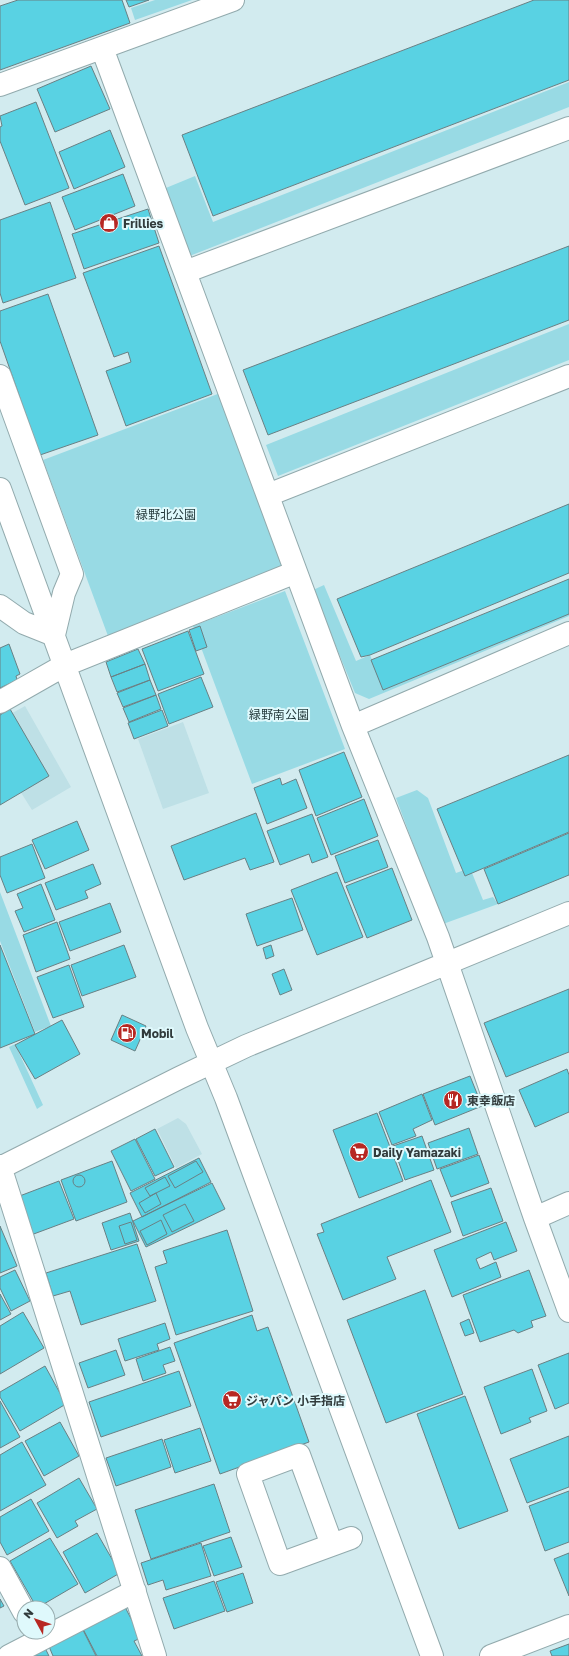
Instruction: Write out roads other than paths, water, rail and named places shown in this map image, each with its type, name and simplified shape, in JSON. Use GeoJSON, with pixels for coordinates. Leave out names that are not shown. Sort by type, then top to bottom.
{"type":"FeatureCollection","features":[{"type":"Feature","properties":{"kind":"street"},"geometry":{"type":"LineString","coordinates":[[0,85],[233,0]]}},
{"type":"Feature","properties":{"kind":"street"},"geometry":{"type":"LineString","coordinates":[[102,48],[353,726],[447,964],[535,1218],[569,1311]]}},
{"type":"Feature","properties":{"kind":"street"},"geometry":{"type":"LineString","coordinates":[[185,272],[569,128]]}},
{"type":"Feature","properties":{"kind":"street"},"geometry":{"type":"LineString","coordinates":[[0,376],[72,574],[64,594],[54,635]]}},
{"type":"Feature","properties":{"kind":"street"},"geometry":{"type":"LineString","coordinates":[[268,495],[569,376]]}},
{"type":"Feature","properties":{"kind":"street"},"geometry":{"type":"LineString","coordinates":[[0,489],[196,1028],[212,1062],[226,1098],[432,1656]]}},
{"type":"Feature","properties":{"kind":"street"},"geometry":{"type":"LineString","coordinates":[[0,702],[65,665],[296,572]]}},
{"type":"Feature","properties":{"kind":"street"},"geometry":{"type":"LineString","coordinates":[[0,606],[24,623],[54,635]]}},
{"type":"Feature","properties":{"kind":"street"},"geometry":{"type":"LineString","coordinates":[[353,726],[569,633]]}},
{"type":"Feature","properties":{"kind":"street"},"geometry":{"type":"LineString","coordinates":[[155,1656],[0,1167],[246,1046],[569,913]]}},
{"type":"Feature","properties":{"kind":"street"},"geometry":{"type":"LineString","coordinates":[[535,1218],[569,1203]]}},
{"type":"Feature","properties":{"kind":"street"},"geometry":{"type":"LineString","coordinates":[[299,1456],[341,1542],[280,1564],[248,1474],[299,1456]]}},
{"type":"Feature","properties":{"kind":"street"},"geometry":{"type":"LineString","coordinates":[[0,1568],[17,1600]]}},
{"type":"Feature","properties":{"kind":"street"},"geometry":{"type":"LineString","coordinates":[[56,1628],[135,1591]]}},
{"type":"Feature","properties":{"kind":"street"},"geometry":{"type":"LineString","coordinates":[[491,1656],[569,1626]]}},
{"type":"Feature","properties":{"kind":"street"},"geometry":{"type":"LineString","coordinates":[[9,1656],[32,1640]]}},
{"type":"Feature","properties":{"kind":"place","name":"Frillies"},"geometry":{"type":"Point","coordinates":[109,223]}},
{"type":"Feature","properties":{"kind":"place","name":"Mobil"},"geometry":{"type":"Point","coordinates":[127,1033]}},
{"type":"Feature","properties":{"kind":"place","name":"東幸飯店"},"geometry":{"type":"Point","coordinates":[453,1100]}},
{"type":"Feature","properties":{"kind":"place","name":"Daily Yamazaki"},"geometry":{"type":"Point","coordinates":[359,1152]}},
{"type":"Feature","properties":{"kind":"place","name":"ジャパン 小手指店"},"geometry":{"type":"Point","coordinates":[232,1400]}},
{"type":"Feature","properties":{"kind":"park label","name":"緑野北公園"},"geometry":{"type":"Point","coordinates":[166,514]}},
{"type":"Feature","properties":{"kind":"park label","name":"緑野南公園"},"geometry":{"type":"Point","coordinates":[279,714]}}]}
